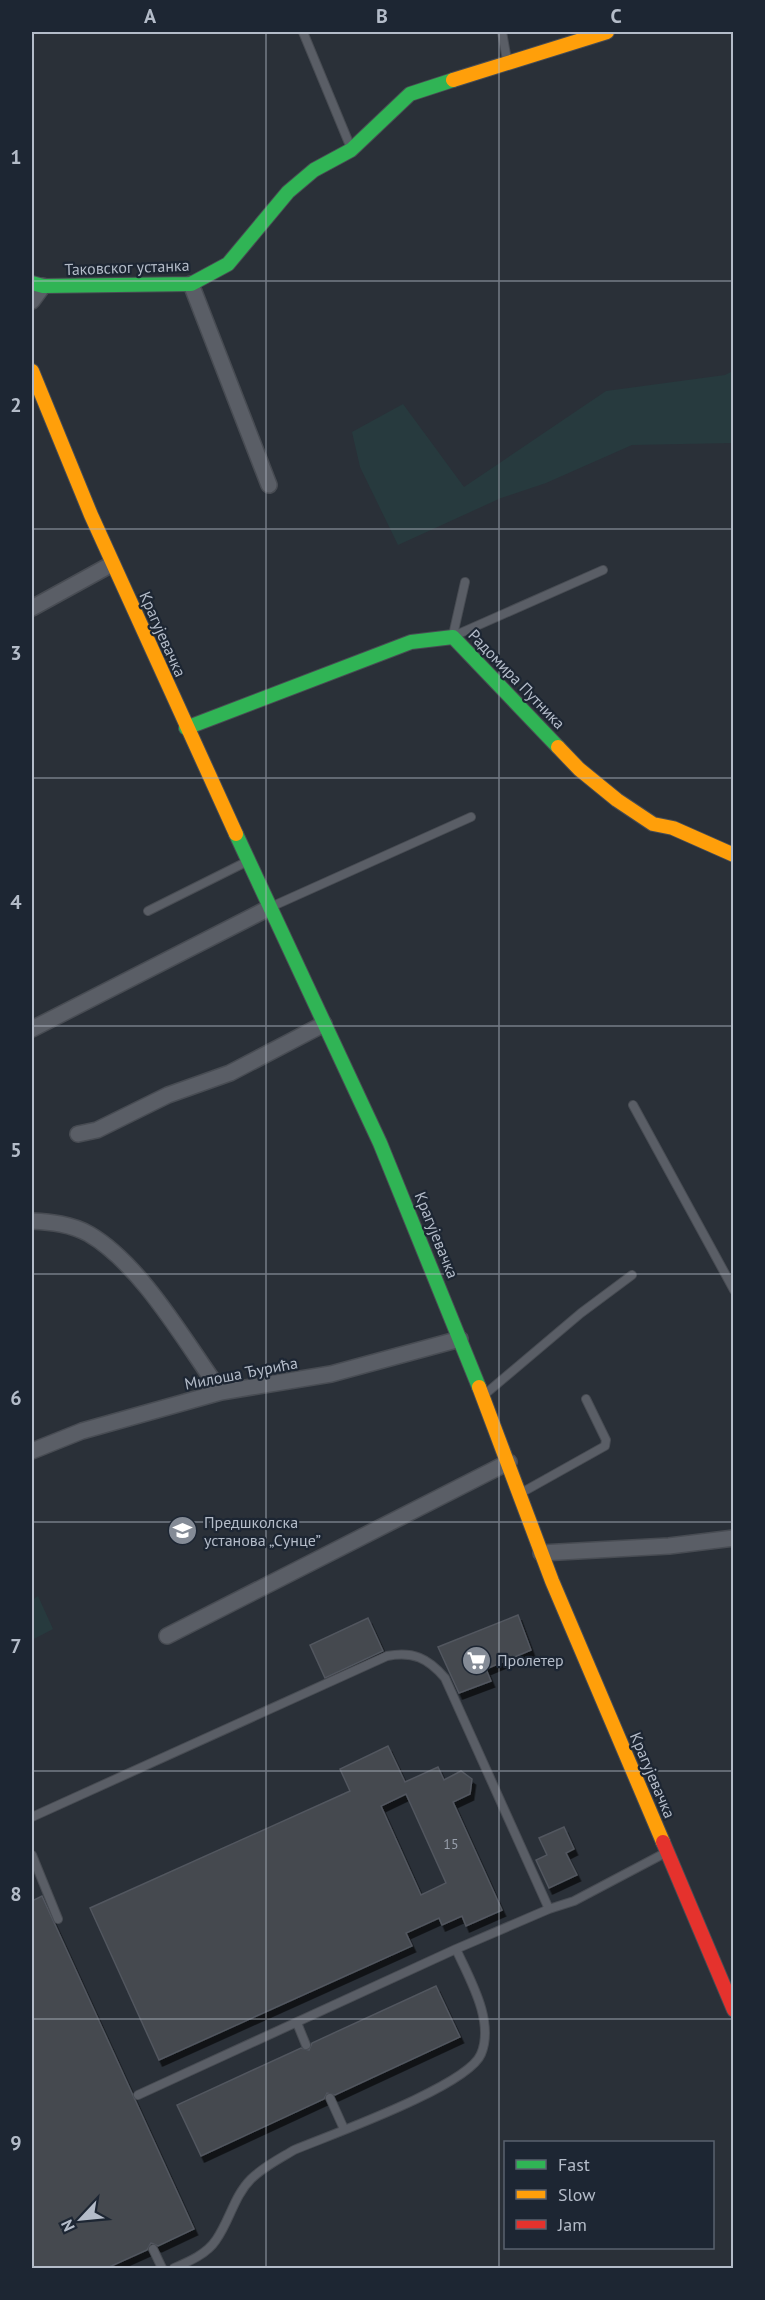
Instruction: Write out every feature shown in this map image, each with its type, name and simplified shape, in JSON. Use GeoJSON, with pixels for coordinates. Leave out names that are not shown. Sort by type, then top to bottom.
{"type":"FeatureCollection","features":[{"type":"Feature","properties":{"kind":"main road","name":"Таковског устанка"},"geometry":{"type":"LineString","coordinates":[[37,284],[191,284],[228,264],[288,192],[314,170],[351,150],[410,94],[607,32]]}},
{"type":"Feature","properties":{"kind":"main road","name":"Крагујевачка"},"geometry":{"type":"LineString","coordinates":[[32,371],[112,564],[247,862],[380,1143],[509,1462],[541,1553],[732,2005]]}},
{"type":"Feature","properties":{"kind":"main road","name":"Радомира Путника"},"geometry":{"type":"LineString","coordinates":[[186,728],[411,642],[453,637],[470,652],[579,769],[617,800],[653,824],[672,828],[734,855]]}},
{"type":"Feature","properties":{"kind":"street"},"geometry":{"type":"LineString","coordinates":[[32,301],[37,284]]}},
{"type":"Feature","properties":{"kind":"street"},"geometry":{"type":"LineString","coordinates":[[191,284],[269,485]]}},
{"type":"Feature","properties":{"kind":"street"},"geometry":{"type":"LineString","coordinates":[[32,608],[112,564]]}},
{"type":"Feature","properties":{"kind":"street"},"geometry":{"type":"LineString","coordinates":[[32,1029],[269,908]]}},
{"type":"Feature","properties":{"kind":"street"},"geometry":{"type":"LineString","coordinates":[[78,1134],[97,1130],[168,1095],[230,1072],[324,1024]]}},
{"type":"Feature","properties":{"kind":"street"},"geometry":{"type":"LineString","coordinates":[[32,1221],[67,1225],[89,1234],[131,1267],[221,1392]]}},
{"type":"Feature","properties":{"kind":"street","name":"Милоша Ђурића"},"geometry":{"type":"LineString","coordinates":[[32,1451],[82,1431],[221,1392],[331,1374],[460,1339]]}},
{"type":"Feature","properties":{"kind":"street"},"geometry":{"type":"LineString","coordinates":[[167,1636],[509,1462]]}},
{"type":"Feature","properties":{"kind":"street"},"geometry":{"type":"LineString","coordinates":[[541,1553],[669,1546],[734,1538]]}},
{"type":"Feature","properties":{"kind":"lane"},"geometry":{"type":"LineString","coordinates":[[303,32],[351,150]]}},
{"type":"Feature","properties":{"kind":"lane"},"geometry":{"type":"LineString","coordinates":[[502,32],[508,62]]}},
{"type":"Feature","properties":{"kind":"lane"},"geometry":{"type":"LineString","coordinates":[[453,637],[603,570]]}},
{"type":"Feature","properties":{"kind":"lane"},"geometry":{"type":"LineString","coordinates":[[453,637],[465,582]]}},
{"type":"Feature","properties":{"kind":"lane"},"geometry":{"type":"LineString","coordinates":[[269,908],[471,817]]}},
{"type":"Feature","properties":{"kind":"lane"},"geometry":{"type":"LineString","coordinates":[[148,911],[247,862]]}},
{"type":"Feature","properties":{"kind":"lane"},"geometry":{"type":"LineString","coordinates":[[633,1105],[734,1290]]}},
{"type":"Feature","properties":{"kind":"lane"},"geometry":{"type":"LineString","coordinates":[[482,1396],[581,1313],[632,1275]]}},
{"type":"Feature","properties":{"kind":"lane"},"geometry":{"type":"LineString","coordinates":[[520,1493],[605,1446],[606,1440],[586,1399]]}},
{"type":"Feature","properties":{"kind":"lane"},"geometry":{"type":"LineString","coordinates":[[32,1817],[387,1656],[414,1654],[425,1658],[445,1678],[549,1908]]}},
{"type":"Feature","properties":{"kind":"lane"},"geometry":{"type":"LineString","coordinates":[[138,2095],[456,1948],[549,1908],[574,1901],[666,1852]]}},
{"type":"Feature","properties":{"kind":"lane"},"geometry":{"type":"LineString","coordinates":[[32,1856],[58,1919]]}},
{"type":"Feature","properties":{"kind":"lane"},"geometry":{"type":"LineString","coordinates":[[174,2268],[206,2251],[216,2241],[238,2195],[251,2178],[294,2150],[447,2084],[473,2065],[481,2054],[483,2025],[478,1998],[456,1948]]}},
{"type":"Feature","properties":{"kind":"lane"},"geometry":{"type":"LineString","coordinates":[[297,2023],[306,2045]]}},
{"type":"Feature","properties":{"kind":"lane"},"geometry":{"type":"LineString","coordinates":[[330,2098],[344,2129]]}},
{"type":"Feature","properties":{"kind":"lane"},"geometry":{"type":"LineString","coordinates":[[153,2248],[162,2268]]}},
{"type":"Feature","properties":{"kind":"green space"},"geometry":{"type":"Polygon","coordinates":[[[733,371],[733,443],[632,445],[546,483],[501,498],[398,545],[360,467],[352,432],[403,404],[464,487],[606,391],[725,375],[733,371]]]}},
{"type":"Feature","properties":{"kind":"green space"},"geometry":{"type":"Polygon","coordinates":[[[38,1596],[53,1629],[32,1640],[32,1600],[38,1596]]]}},
{"type":"Feature","properties":{"kind":"building","name":"Пролетер"},"geometry":{"type":"Polygon","coordinates":[[[518,1615],[531,1650],[486,1669],[491,1681],[459,1693],[438,1647],[518,1615]]]}},
{"type":"Feature","properties":{"kind":"building"},"geometry":{"type":"Polygon","coordinates":[[[368,1618],[383,1651],[325,1678],[310,1645],[368,1618]]]}},
{"type":"Feature","properties":{"kind":"building"},"geometry":{"type":"Polygon","coordinates":[[[388,1746],[405,1782],[438,1767],[444,1780],[461,1771],[472,1779],[470,1794],[453,1802],[502,1910],[466,1926],[462,1916],[442,1925],[439,1918],[406,1933],[412,1946],[159,2060],[90,1908],[350,1791],[340,1769],[388,1746]],[[406,1794],[381,1806],[421,1895],[446,1883],[406,1794]]]}},
{"type":"Feature","properties":{"kind":"building"},"geometry":{"type":"Polygon","coordinates":[[[564,1827],[574,1849],[566,1853],[577,1875],[549,1888],[536,1860],[547,1855],[539,1838],[564,1827]]]}},
{"type":"Feature","properties":{"kind":"building"},"geometry":{"type":"Polygon","coordinates":[[[42,1896],[194,2229],[158,2246],[151,2243],[147,2250],[107,2268],[34,2268],[32,2262],[32,1901],[42,1896]]]}},
{"type":"Feature","properties":{"kind":"building"},"geometry":{"type":"Polygon","coordinates":[[[436,1986],[460,2037],[335,2095],[327,2093],[324,2099],[201,2156],[177,2105],[301,2048],[309,2050],[312,2043],[436,1986]]]}},
{"type":"Feature","properties":{"kind":"traffic: fast"},"geometry":{"type":"LineString","coordinates":[[32,283],[43,286],[191,284],[228,264],[288,192],[314,170],[351,150],[410,94],[453,80]]}},
{"type":"Feature","properties":{"kind":"traffic: fast"},"geometry":{"type":"LineString","coordinates":[[186,728],[411,642],[453,637],[558,747]]}},
{"type":"Feature","properties":{"kind":"traffic: fast"},"geometry":{"type":"LineString","coordinates":[[236,834],[380,1143],[479,1387]]}},
{"type":"Feature","properties":{"kind":"traffic: slow"},"geometry":{"type":"LineString","coordinates":[[453,80],[607,32]]}},
{"type":"Feature","properties":{"kind":"traffic: slow"},"geometry":{"type":"LineString","coordinates":[[32,371],[91,515],[236,834]]}},
{"type":"Feature","properties":{"kind":"traffic: slow"},"geometry":{"type":"LineString","coordinates":[[558,747],[579,769],[617,800],[653,824],[673,828],[734,855]]}},
{"type":"Feature","properties":{"kind":"traffic: slow"},"geometry":{"type":"LineString","coordinates":[[479,1387],[552,1581],[663,1842]]}},
{"type":"Feature","properties":{"kind":"traffic: jam"},"geometry":{"type":"LineString","coordinates":[[663,1842],[734,2010]]}},
{"type":"Feature","properties":{"kind":"place","name":"Предшколска установа „Сунце”"},"geometry":{"type":"Point","coordinates":[183,1531]}},
{"type":"Feature","properties":{"kind":"place","name":"Пролетер"},"geometry":{"type":"Point","coordinates":[476,1660]}}]}
